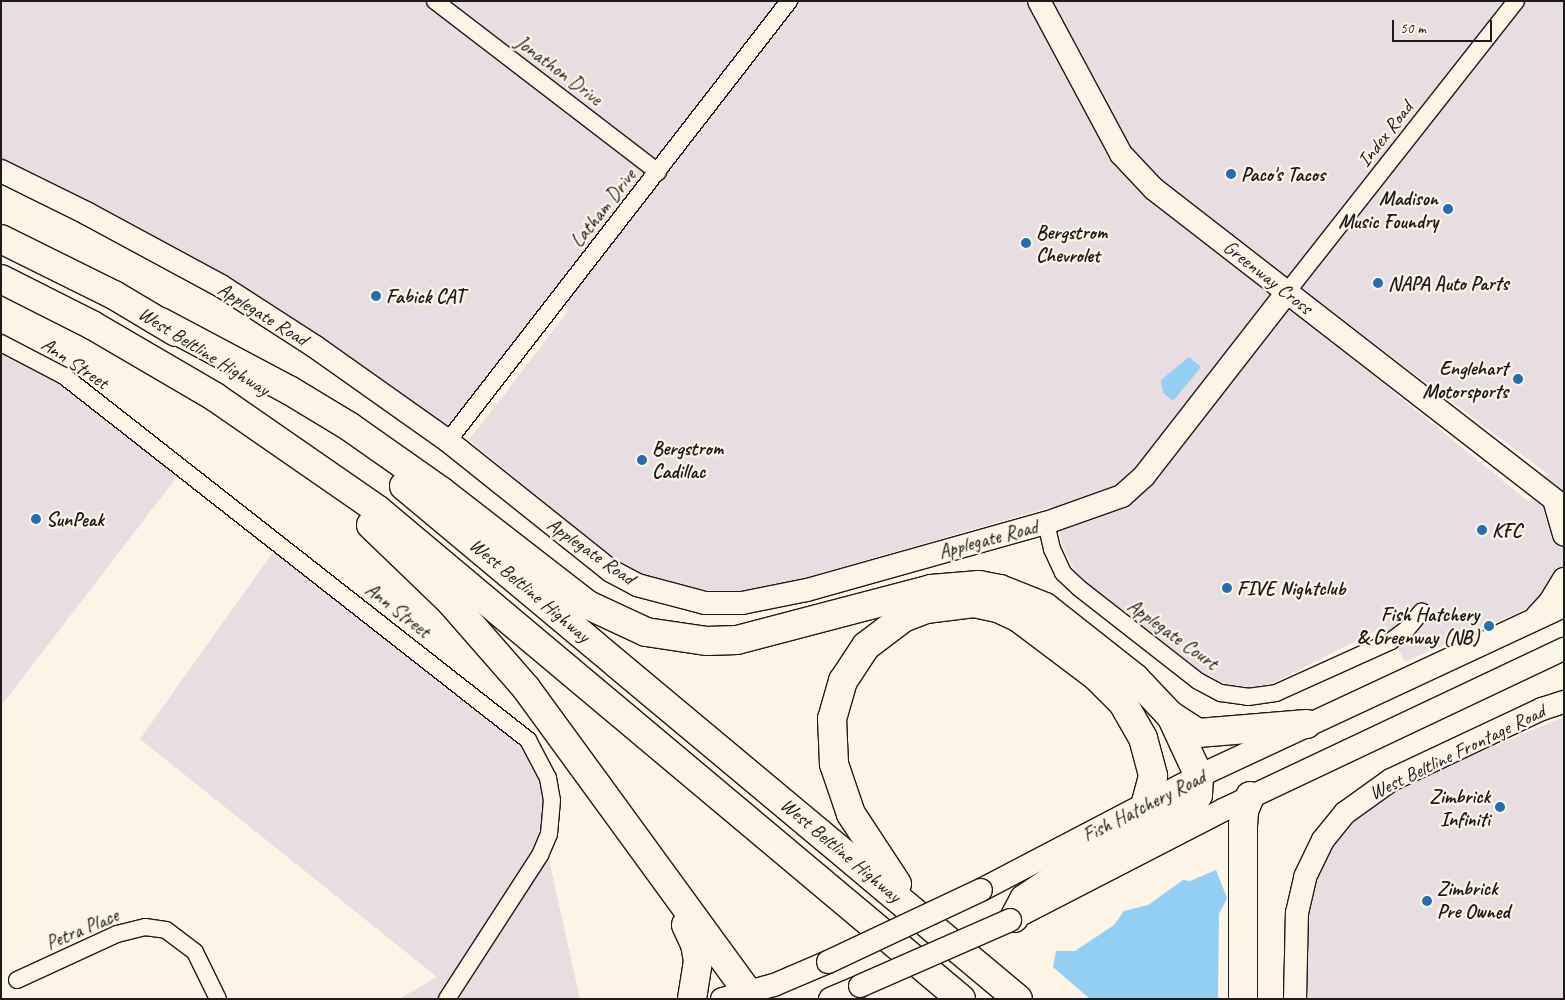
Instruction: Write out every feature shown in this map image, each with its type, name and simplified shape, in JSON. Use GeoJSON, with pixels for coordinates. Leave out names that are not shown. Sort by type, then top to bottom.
{"type":"FeatureCollection","features":[{"type":"Feature","properties":{"kind":"highway","name":"West Beltline Highway"},"geometry":{"type":"LineString","coordinates":[[1,239],[161,322],[404,486],[1018,999]]}},
{"type":"Feature","properties":{"kind":"highway","name":"West Beltline Highway"},"geometry":{"type":"LineString","coordinates":[[1,279],[92,325],[215,397],[378,510],[439,559],[961,999]]}},
{"type":"Feature","properties":{"kind":"highway"},"geometry":{"type":"LineString","coordinates":[[161,322],[289,390],[350,427],[441,491],[588,605],[646,632],[707,641],[738,640],[931,589],[979,585],[1000,589],[1045,607],[1135,678],[1170,715],[1198,733],[1307,724]]}},
{"type":"Feature","properties":{"kind":"highway"},"geometry":{"type":"LineString","coordinates":[[215,397],[349,506],[451,602],[564,736],[741,996]]}},
{"type":"Feature","properties":{"kind":"highway"},"geometry":{"type":"LineString","coordinates":[[922,917],[877,857],[851,814],[834,764],[831,739],[836,702],[852,664],[866,646],[903,618],[947,604],[974,603],[998,608],[1019,618],[1046,637],[1108,687],[1135,721],[1145,745],[1153,776],[1146,802]]}},
{"type":"Feature","properties":{"kind":"highway"},"geometry":{"type":"LineString","coordinates":[[1012,919],[1024,899],[1097,850],[1193,803],[1198,795],[1199,776],[1170,715]]}},
{"type":"Feature","properties":{"kind":"highway"},"geometry":{"type":"LineString","coordinates":[[1243,999],[1243,818],[1250,796]]}},
{"type":"Feature","properties":{"kind":"highway"},"geometry":{"type":"LineString","coordinates":[[619,815],[695,944],[698,975],[692,999]]}},
{"type":"Feature","properties":{"kind":"street","name":"Jonathon Drive"},"geometry":{"type":"LineString","coordinates":[[435,1],[658,172]]}},
{"type":"Feature","properties":{"kind":"street","name":"Latham Drive"},"geometry":{"type":"LineString","coordinates":[[448,441],[789,1]]}},
{"type":"Feature","properties":{"kind":"street","name":"Greenway Cross"},"geometry":{"type":"LineString","coordinates":[[1039,1],[1127,162],[1154,189],[1561,508]]}},
{"type":"Feature","properties":{"kind":"street","name":"Index Road"},"geometry":{"type":"LineString","coordinates":[[1287,292],[1516,1]]}},
{"type":"Feature","properties":{"kind":"street","name":"Applegate Road"},"geometry":{"type":"LineString","coordinates":[[1,172],[86,213],[221,286],[314,346],[448,441],[611,571],[637,585],[705,603],[742,604],[807,590],[1046,523],[1122,496],[1144,476],[1287,292]]}},
{"type":"Feature","properties":{"kind":"street","name":"Ann Street"},"geometry":{"type":"LineString","coordinates":[[1,343],[64,376],[512,726],[536,752],[548,778],[552,800],[549,834],[540,855],[447,999]]}},
{"type":"Feature","properties":{"kind":"street"},"geometry":{"type":"LineString","coordinates":[[1561,508],[1564,535]]}},
{"type":"Feature","properties":{"kind":"street","name":"Applegate Court"},"geometry":{"type":"LineString","coordinates":[[1046,523],[1052,550],[1063,573],[1079,588],[1198,681],[1221,693],[1248,696],[1276,693],[1391,640],[1407,629],[1422,611]]}},
{"type":"Feature","properties":{"kind":"street"},"geometry":{"type":"LineString","coordinates":[[1526,624],[1550,602],[1564,579]]}},
{"type":"Feature","properties":{"kind":"street","name":"Fish Hatchery Road"},"geometry":{"type":"LineString","coordinates":[[741,996],[774,985],[828,962],[981,890],[1146,802],[1199,776],[1307,724],[1564,606]]}},
{"type":"Feature","properties":{"kind":"street","name":"Fish Hatchery Road"},"geometry":{"type":"LineString","coordinates":[[830,999],[1012,919],[1250,796],[1564,649]]}},
{"type":"Feature","properties":{"kind":"street","name":"West Beltline Frontage Road"},"geometry":{"type":"LineString","coordinates":[[1295,999],[1296,913],[1305,877],[1323,840],[1345,813],[1391,780],[1542,709],[1564,702]]}},
{"type":"Feature","properties":{"kind":"street","name":"Petra Place"},"geometry":{"type":"LineString","coordinates":[[17,980],[117,934],[144,927],[166,930],[195,952],[218,999]]}},
{"type":"Feature","properties":{"kind":"shaded area"},"geometry":{"type":"Polygon","coordinates":[[[1,1],[1564,1],[1564,592],[1405,662],[1385,626],[1273,683],[1255,687],[1229,685],[1206,675],[1077,575],[1064,549],[1051,507],[793,581],[734,593],[669,585],[632,569],[590,540],[469,440],[569,310],[552,294],[450,426],[314,346],[1,171],[1,1]],[[1287,292],[1301,317],[1529,502],[1548,474],[1315,299],[1287,292]]]}},
{"type":"Feature","properties":{"kind":"shaded area"},"geometry":{"type":"Polygon","coordinates":[[[1,343],[35,359],[183,469],[1,706],[1,343]]]}},
{"type":"Feature","properties":{"kind":"shaded area"},"geometry":{"type":"Polygon","coordinates":[[[279,544],[512,726],[541,782],[543,818],[534,849],[549,860],[580,999],[399,999],[437,977],[140,739],[279,544]]]}},
{"type":"Feature","properties":{"kind":"shaded area"},"geometry":{"type":"Polygon","coordinates":[[[1564,717],[1564,999],[1306,999],[1306,924],[1315,884],[1333,846],[1358,818],[1384,795],[1419,778],[1564,717]]]}},
{"type":"Feature","properties":{"kind":"water"},"geometry":{"type":"Polygon","coordinates":[[[1189,357],[1201,367],[1173,401],[1163,393],[1161,380],[1189,357]]]}},
{"type":"Feature","properties":{"kind":"water"},"geometry":{"type":"Polygon","coordinates":[[[1216,870],[1227,898],[1219,914],[1218,999],[1090,999],[1053,967],[1056,951],[1075,951],[1114,925],[1124,911],[1148,905],[1183,880],[1190,881],[1216,870]]]}},
{"type":"Feature","properties":{"kind":"place","name":"Paco's Tacos"},"geometry":{"type":"Point","coordinates":[1231,174]}},
{"type":"Feature","properties":{"kind":"place","name":"Madison Music Foundry"},"geometry":{"type":"Point","coordinates":[1448,209]}},
{"type":"Feature","properties":{"kind":"place","name":"Bergstrom Chevrolet"},"geometry":{"type":"Point","coordinates":[1026,243]}},
{"type":"Feature","properties":{"kind":"place","name":"NAPA Auto Parts"},"geometry":{"type":"Point","coordinates":[1378,283]}},
{"type":"Feature","properties":{"kind":"place","name":"Fabick CAT"},"geometry":{"type":"Point","coordinates":[376,296]}},
{"type":"Feature","properties":{"kind":"place","name":"Englehart Motorsports"},"geometry":{"type":"Point","coordinates":[1518,379]}},
{"type":"Feature","properties":{"kind":"place","name":"Bergstrom Cadillac"},"geometry":{"type":"Point","coordinates":[642,460]}},
{"type":"Feature","properties":{"kind":"place","name":"SunPeak"},"geometry":{"type":"Point","coordinates":[36,519]}},
{"type":"Feature","properties":{"kind":"place","name":"KFC"},"geometry":{"type":"Point","coordinates":[1482,530]}},
{"type":"Feature","properties":{"kind":"place","name":"FIVE Nightclub"},"geometry":{"type":"Point","coordinates":[1227,588]}},
{"type":"Feature","properties":{"kind":"place","name":"Fish Hatchery & Greenway (NB)"},"geometry":{"type":"Point","coordinates":[1489,626]}},
{"type":"Feature","properties":{"kind":"place","name":"Zimbrick Infiniti"},"geometry":{"type":"Point","coordinates":[1500,807]}},
{"type":"Feature","properties":{"kind":"place","name":"Zimbrick Pre Owned"},"geometry":{"type":"Point","coordinates":[1427,901]}}]}
